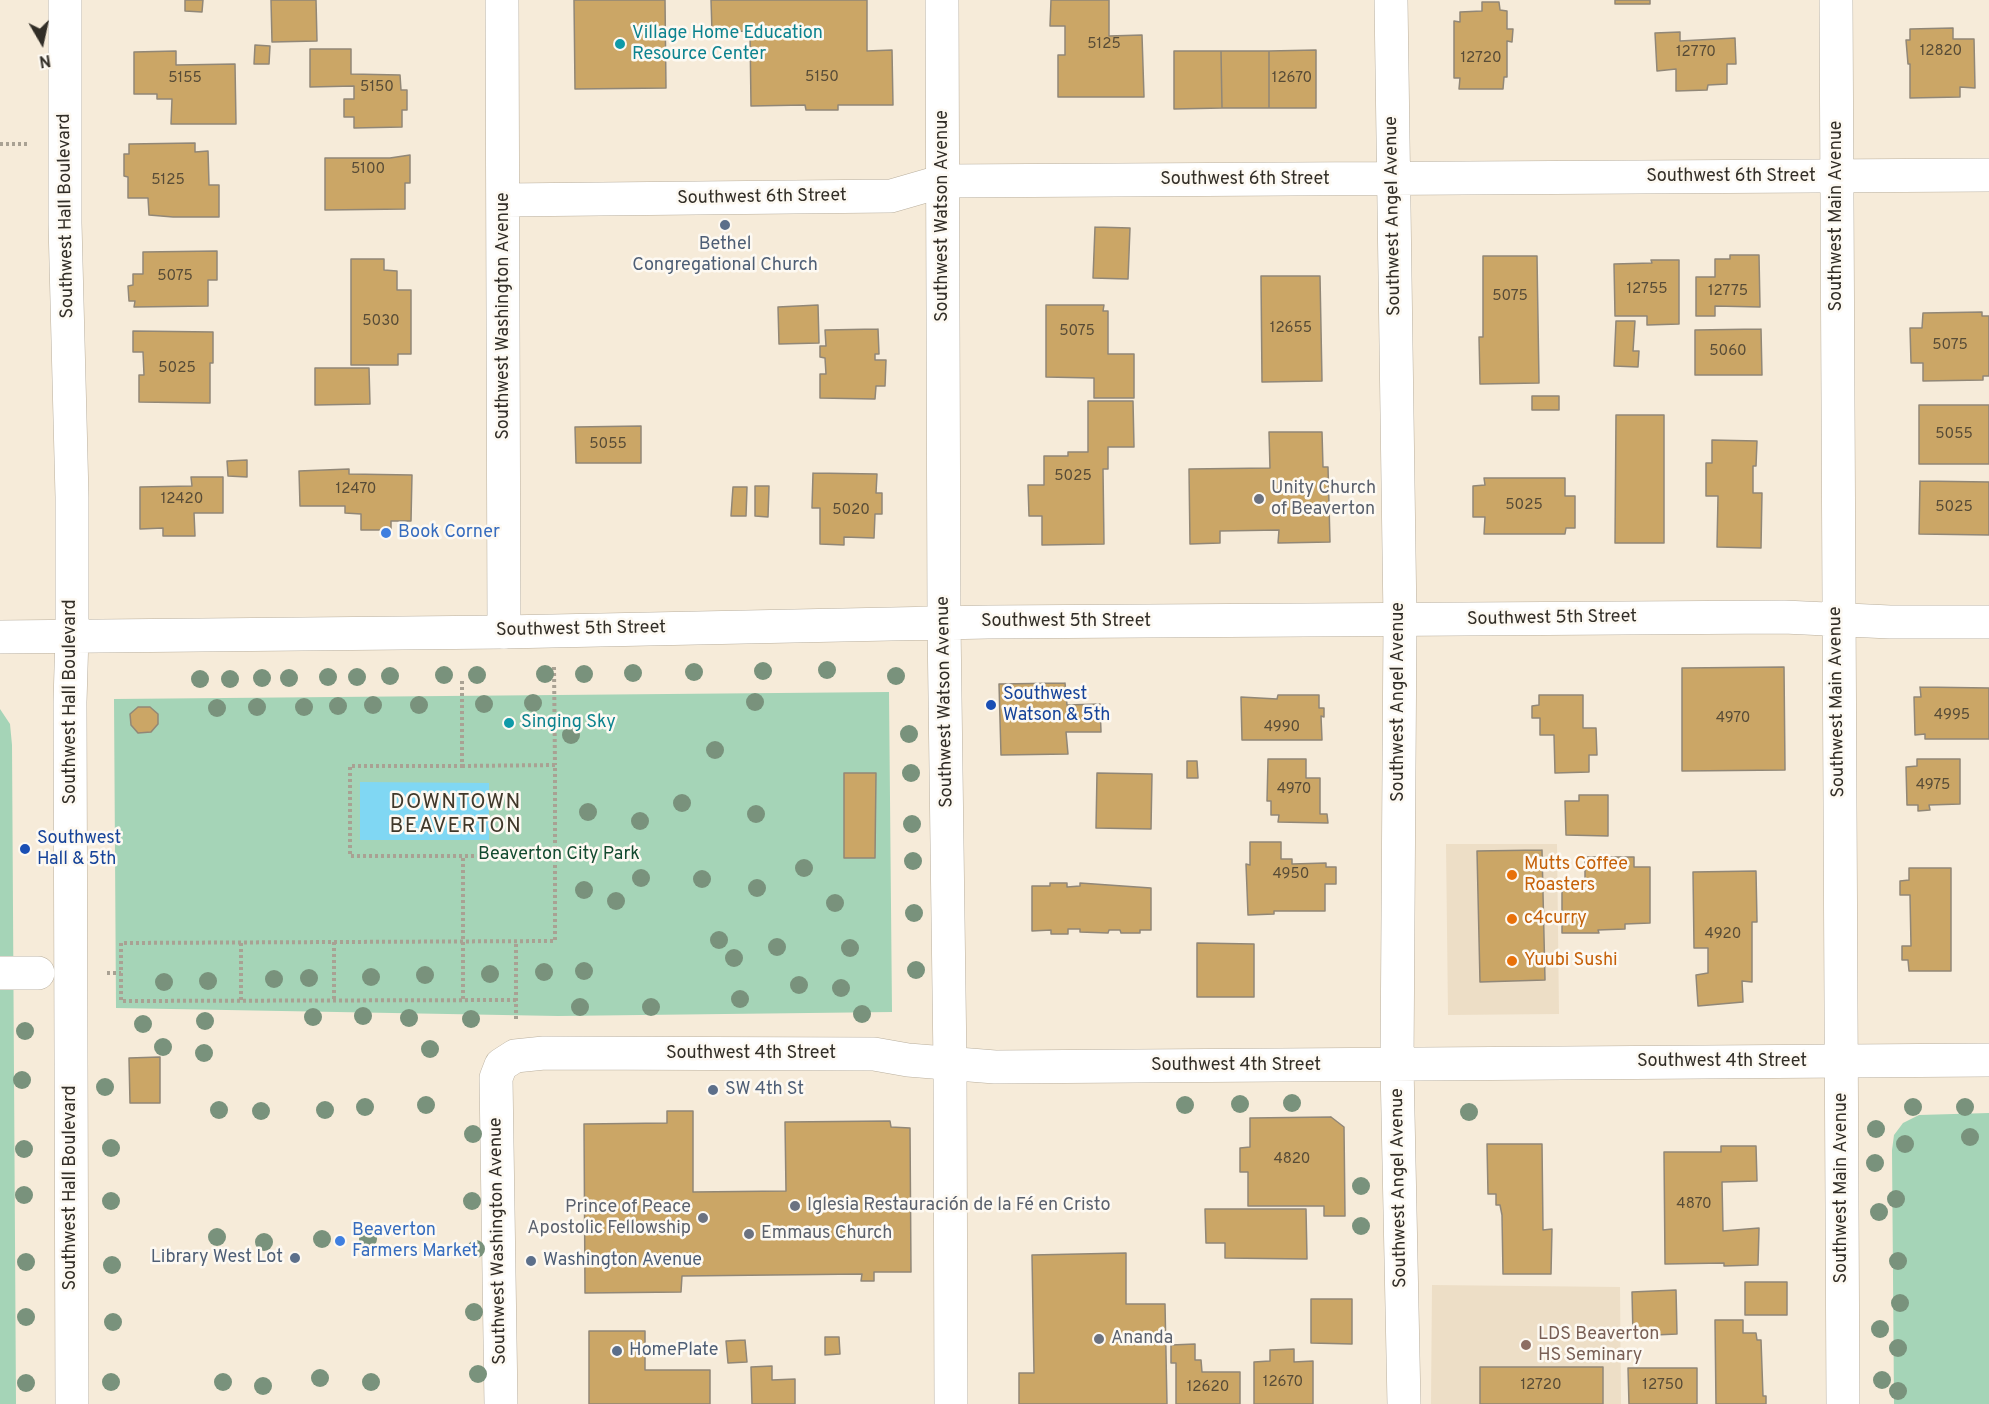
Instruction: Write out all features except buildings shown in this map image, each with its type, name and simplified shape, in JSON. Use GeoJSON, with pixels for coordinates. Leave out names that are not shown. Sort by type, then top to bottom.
{"type":"FeatureCollection","features":[{"type":"Feature","properties":{"kind":"street","name":"Southwest Hall Boulevard"},"geometry":{"type":"LineString","coordinates":[[65,0],[65,223],[72,497],[72,635],[69,702],[72,1404]]}},
{"type":"Feature","properties":{"kind":"street","name":"Southwest Washington Avenue"},"geometry":{"type":"LineString","coordinates":[[502,0],[504,632]]}},
{"type":"Feature","properties":{"kind":"street","name":"Southwest Watson Avenue"},"geometry":{"type":"LineString","coordinates":[[942,0],[944,623],[950,1064],[951,1404]]}},
{"type":"Feature","properties":{"kind":"street","name":"Southwest Angel Avenue"},"geometry":{"type":"LineString","coordinates":[[1392,0],[1400,620],[1397,1065],[1404,1404]]}},
{"type":"Feature","properties":{"kind":"street","name":"Southwest Main Avenue"},"geometry":{"type":"LineString","coordinates":[[1836,0],[1843,1404]]}},
{"type":"Feature","properties":{"kind":"street","name":"Southwest 6th Street"},"geometry":{"type":"LineString","coordinates":[[504,200],[891,196],[943,181],[1989,175]]}},
{"type":"Feature","properties":{"kind":"street","name":"Southwest 5th Street"},"geometry":{"type":"LineString","coordinates":[[0,636],[504,632],[944,623],[1784,617],[1890,622],[1989,622]]}},
{"type":"Feature","properties":{"kind":"street"},"geometry":{"type":"LineString","coordinates":[[0,973],[38,973]]}},
{"type":"Feature","properties":{"kind":"street","name":"Southwest 4th Street"},"geometry":{"type":"LineString","coordinates":[[505,1067],[544,1053],[874,1054],[908,1060],[995,1067],[1989,1060]]}},
{"type":"Feature","properties":{"kind":"street","name":"Southwest Washington Avenue"},"geometry":{"type":"LineString","coordinates":[[501,1404],[505,1067]]}},
{"type":"Feature","properties":{"kind":"path"},"geometry":{"type":"LineString","coordinates":[[516,1000],[121,1001],[121,943],[555,941],[553,630]]}},
{"type":"Feature","properties":{"kind":"path"},"geometry":{"type":"LineString","coordinates":[[462,681],[462,766]]}},
{"type":"Feature","properties":{"kind":"path"},"geometry":{"type":"LineString","coordinates":[[555,765],[350,766],[351,856],[555,855]]}},
{"type":"Feature","properties":{"kind":"path"},"geometry":{"type":"LineString","coordinates":[[463,856],[463,1000]]}},
{"type":"Feature","properties":{"kind":"path"},"geometry":{"type":"LineString","coordinates":[[334,942],[334,1000]]}},
{"type":"Feature","properties":{"kind":"path"},"geometry":{"type":"LineString","coordinates":[[505,1067],[516,1000],[516,942]]}},
{"type":"Feature","properties":{"kind":"path"},"geometry":{"type":"LineString","coordinates":[[241,943],[241,1001]]}},
{"type":"Feature","properties":{"kind":"shaded area"},"geometry":{"type":"Polygon","coordinates":[[[1446,844],[1557,844],[1559,1014],[1448,1015],[1446,844]]]}},
{"type":"Feature","properties":{"kind":"shaded area","name":"LDS Beaverton HS Seminary"},"geometry":{"type":"Polygon","coordinates":[[[1432,1285],[1620,1287],[1621,1404],[1431,1404],[1432,1285]]]}},
{"type":"Feature","properties":{"kind":"green space","name":"Beaverton City Park"},"geometry":{"type":"Polygon","coordinates":[[[889,692],[892,1012],[558,1016],[116,1008],[114,699],[889,692]]]}},
{"type":"Feature","properties":{"kind":"green space"},"geometry":{"type":"Polygon","coordinates":[[[0,709],[10,724],[12,745],[16,1404],[0,1404],[0,709]]]}},
{"type":"Feature","properties":{"kind":"green space"},"geometry":{"type":"Polygon","coordinates":[[[1989,1113],[1989,1404],[1894,1404],[1892,1150],[1894,1135],[1903,1123],[1919,1115],[1989,1113]]]}},
{"type":"Feature","properties":{"kind":"water"},"geometry":{"type":"Polygon","coordinates":[[[360,782],[489,783],[489,840],[360,840],[360,782]]]}},
{"type":"Feature","properties":{"kind":"place","name":"Village Home Education Resource Center"},"geometry":{"type":"Point","coordinates":[620,44]}},
{"type":"Feature","properties":{"kind":"place","name":"Bethel Congregational Church"},"geometry":{"type":"Point","coordinates":[725,225]}},
{"type":"Feature","properties":{"kind":"place","name":"Unity Church of Beaverton"},"geometry":{"type":"Point","coordinates":[1259,499]}},
{"type":"Feature","properties":{"kind":"place","name":"Book Corner"},"geometry":{"type":"Point","coordinates":[386,533]}},
{"type":"Feature","properties":{"kind":"place","name":"Southwest Watson & 5th"},"geometry":{"type":"Point","coordinates":[991,705]}},
{"type":"Feature","properties":{"kind":"place","name":"Singing Sky"},"geometry":{"type":"Point","coordinates":[509,723]}},
{"type":"Feature","properties":{"kind":"place","name":"Southwest Hall & 5th"},"geometry":{"type":"Point","coordinates":[25,849]}},
{"type":"Feature","properties":{"kind":"place","name":"Mutts Coffee Roasters"},"geometry":{"type":"Point","coordinates":[1512,875]}},
{"type":"Feature","properties":{"kind":"place","name":"c4curry"},"geometry":{"type":"Point","coordinates":[1512,919]}},
{"type":"Feature","properties":{"kind":"place","name":"Yuubi Sushi"},"geometry":{"type":"Point","coordinates":[1512,961]}},
{"type":"Feature","properties":{"kind":"place","name":"SW 4th St"},"geometry":{"type":"Point","coordinates":[713,1090]}},
{"type":"Feature","properties":{"kind":"place","name":"Iglesia Restauración de la Fé en Cristo"},"geometry":{"type":"Point","coordinates":[795,1206]}},
{"type":"Feature","properties":{"kind":"place","name":"Prince of Peace Apostolic Fellowship"},"geometry":{"type":"Point","coordinates":[703,1218]}},
{"type":"Feature","properties":{"kind":"place","name":"Emmaus Church"},"geometry":{"type":"Point","coordinates":[749,1234]}},
{"type":"Feature","properties":{"kind":"place","name":"Beaverton Farmers Market"},"geometry":{"type":"Point","coordinates":[340,1241]}},
{"type":"Feature","properties":{"kind":"place","name":"Library West Lot"},"geometry":{"type":"Point","coordinates":[295,1258]}},
{"type":"Feature","properties":{"kind":"place","name":"Washington Avenue"},"geometry":{"type":"Point","coordinates":[531,1261]}},
{"type":"Feature","properties":{"kind":"place","name":"Ananda"},"geometry":{"type":"Point","coordinates":[1099,1339]}},
{"type":"Feature","properties":{"kind":"place","name":"LDS Beaverton HS Seminary"},"geometry":{"type":"Point","coordinates":[1526,1345]}},
{"type":"Feature","properties":{"kind":"place","name":"HomePlate"},"geometry":{"type":"Point","coordinates":[617,1351]}},
{"type":"Feature","properties":{"kind":"district","name":"DOWNTOWN BEAVERTON"},"geometry":{"type":"Point","coordinates":[456,816]}}]}
